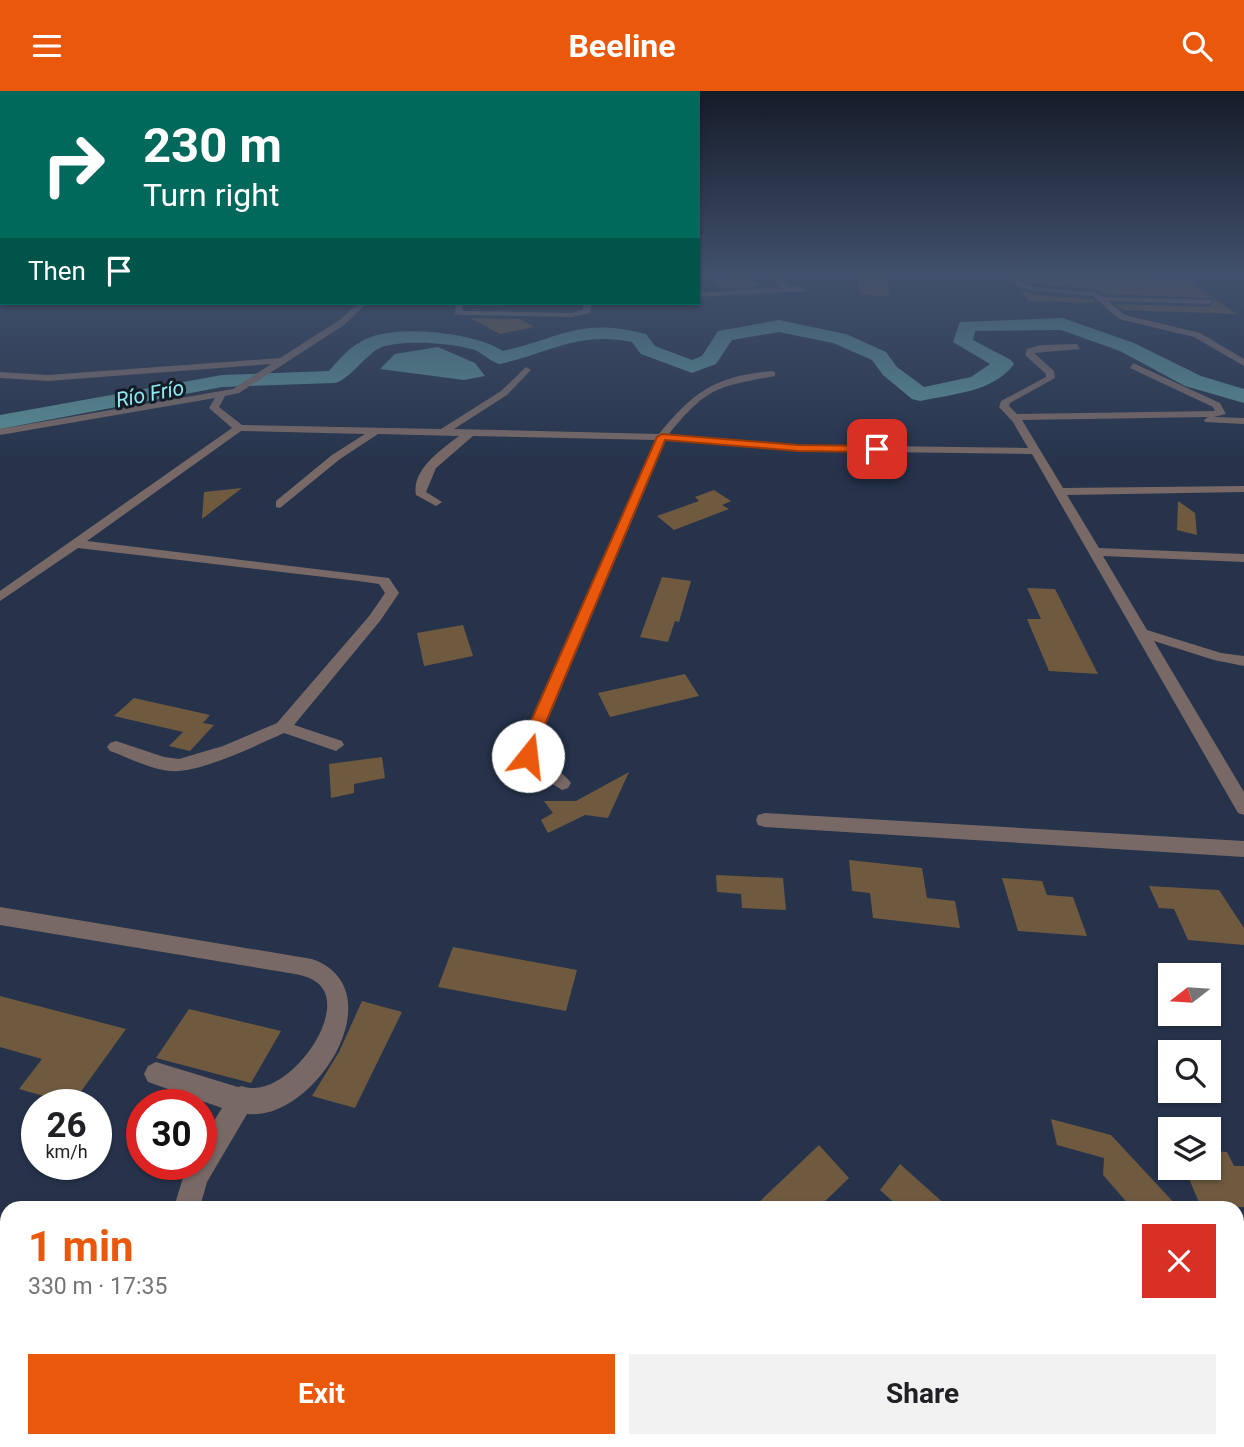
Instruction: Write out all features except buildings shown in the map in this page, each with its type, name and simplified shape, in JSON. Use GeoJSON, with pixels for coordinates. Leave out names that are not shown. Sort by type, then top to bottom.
{"type":"FeatureCollection","features":[{"type":"Feature","properties":{"kind":"street"},"geometry":{"type":"LineString","coordinates":[[0,432],[221,395],[248,386],[318,338]]}},
{"type":"Feature","properties":{"kind":"street"},"geometry":{"type":"LineString","coordinates":[[1203,338],[1244,363]]}},
{"type":"Feature","properties":{"kind":"street"},"geometry":{"type":"LineString","coordinates":[[1077,347],[1030,351],[1030,355],[1051,373],[1050,378],[1006,401],[1004,407],[1035,451],[1242,797]]}},
{"type":"Feature","properties":{"kind":"street"},"geometry":{"type":"LineString","coordinates":[[0,375],[48,377],[282,361]]}},
{"type":"Feature","properties":{"kind":"street"},"geometry":{"type":"LineString","coordinates":[[1015,419],[1220,414],[1217,405],[1133,366]]}},
{"type":"Feature","properties":{"kind":"street"},"geometry":{"type":"LineString","coordinates":[[442,433],[504,393],[526,370]]}},
{"type":"Feature","properties":{"kind":"street"},"geometry":{"type":"LineString","coordinates":[[562,783],[535,765],[527,748],[662,437],[701,392],[729,380],[772,374]]}},
{"type":"Feature","properties":{"kind":"street"},"geometry":{"type":"LineString","coordinates":[[221,395],[214,408],[239,428]]}},
{"type":"Feature","properties":{"kind":"street"},"geometry":{"type":"LineString","coordinates":[[1015,419],[1244,421]]}},
{"type":"Feature","properties":{"kind":"street"},"geometry":{"type":"LineString","coordinates":[[0,597],[239,428],[662,437],[798,448],[1035,451]]}},
{"type":"Feature","properties":{"kind":"street"},"geometry":{"type":"LineString","coordinates":[[280,504],[336,457],[376,431]]}},
{"type":"Feature","properties":{"kind":"street"},"geometry":{"type":"LineString","coordinates":[[436,502],[420,493],[421,482],[436,460],[470,433]]}},
{"type":"Feature","properties":{"kind":"street"},"geometry":{"type":"LineString","coordinates":[[1059,492],[1244,489]]}},
{"type":"Feature","properties":{"kind":"street"},"geometry":{"type":"LineString","coordinates":[[76,544],[384,581],[392,593],[375,618],[283,727],[229,750],[179,765],[163,764],[116,747]]}},
{"type":"Feature","properties":{"kind":"street"},"geometry":{"type":"LineString","coordinates":[[1094,552],[1244,558]]}},
{"type":"Feature","properties":{"kind":"street"},"geometry":{"type":"LineString","coordinates":[[1143,632],[1219,657],[1244,661]]}},
{"type":"Feature","properties":{"kind":"street"},"geometry":{"type":"LineString","coordinates":[[283,727],[336,745]]}},
{"type":"Feature","properties":{"kind":"street"},"geometry":{"type":"LineString","coordinates":[[765,820],[1244,849]]}},
{"type":"Feature","properties":{"kind":"street"},"geometry":{"type":"LineString","coordinates":[[0,916],[227,953],[320,972],[332,982],[339,1001],[332,1036],[305,1079],[279,1095],[254,1102],[156,1074]]}},
{"type":"Feature","properties":{"kind":"street"},"geometry":{"type":"LineString","coordinates":[[189,1201],[195,1177],[242,1098]]}},
{"type":"Feature","properties":{"kind":"shaded area"},"geometry":{"type":"Polygon","coordinates":[[[438,347],[475,363],[485,376],[464,380],[380,369],[395,354],[438,347]]]}},
{"type":"Feature","properties":{"kind":"waterway","name":"Río Frío"},"geometry":{"type":"LineString","coordinates":[[0,422],[222,381],[335,377],[353,356],[376,341],[405,338]]}},
{"type":"Feature","properties":{"kind":"waterway","name":"Río Frío"},"geometry":{"type":"LineString","coordinates":[[427,338],[482,346],[500,358],[537,349],[562,338]]}},
{"type":"Feature","properties":{"kind":"waterway","name":"Río Frío"},"geometry":{"type":"LineString","coordinates":[[639,338],[648,350],[692,367],[709,360],[723,338]]}},
{"type":"Feature","properties":{"kind":"waterway","name":"Río Frío"},"geometry":{"type":"LineString","coordinates":[[840,338],[879,356],[890,371],[920,394],[978,382],[1004,364],[963,342],[964,338]]}},
{"type":"Feature","properties":{"kind":"waterway","name":"Río Frío"},"geometry":{"type":"LineString","coordinates":[[1103,338],[1127,347],[1193,381],[1244,396]]}},
{"type":"Feature","properties":{"kind":"route"},"geometry":{"type":"LineString","coordinates":[[528,756],[527,748],[662,437],[798,448],[877,449]]}}]}
